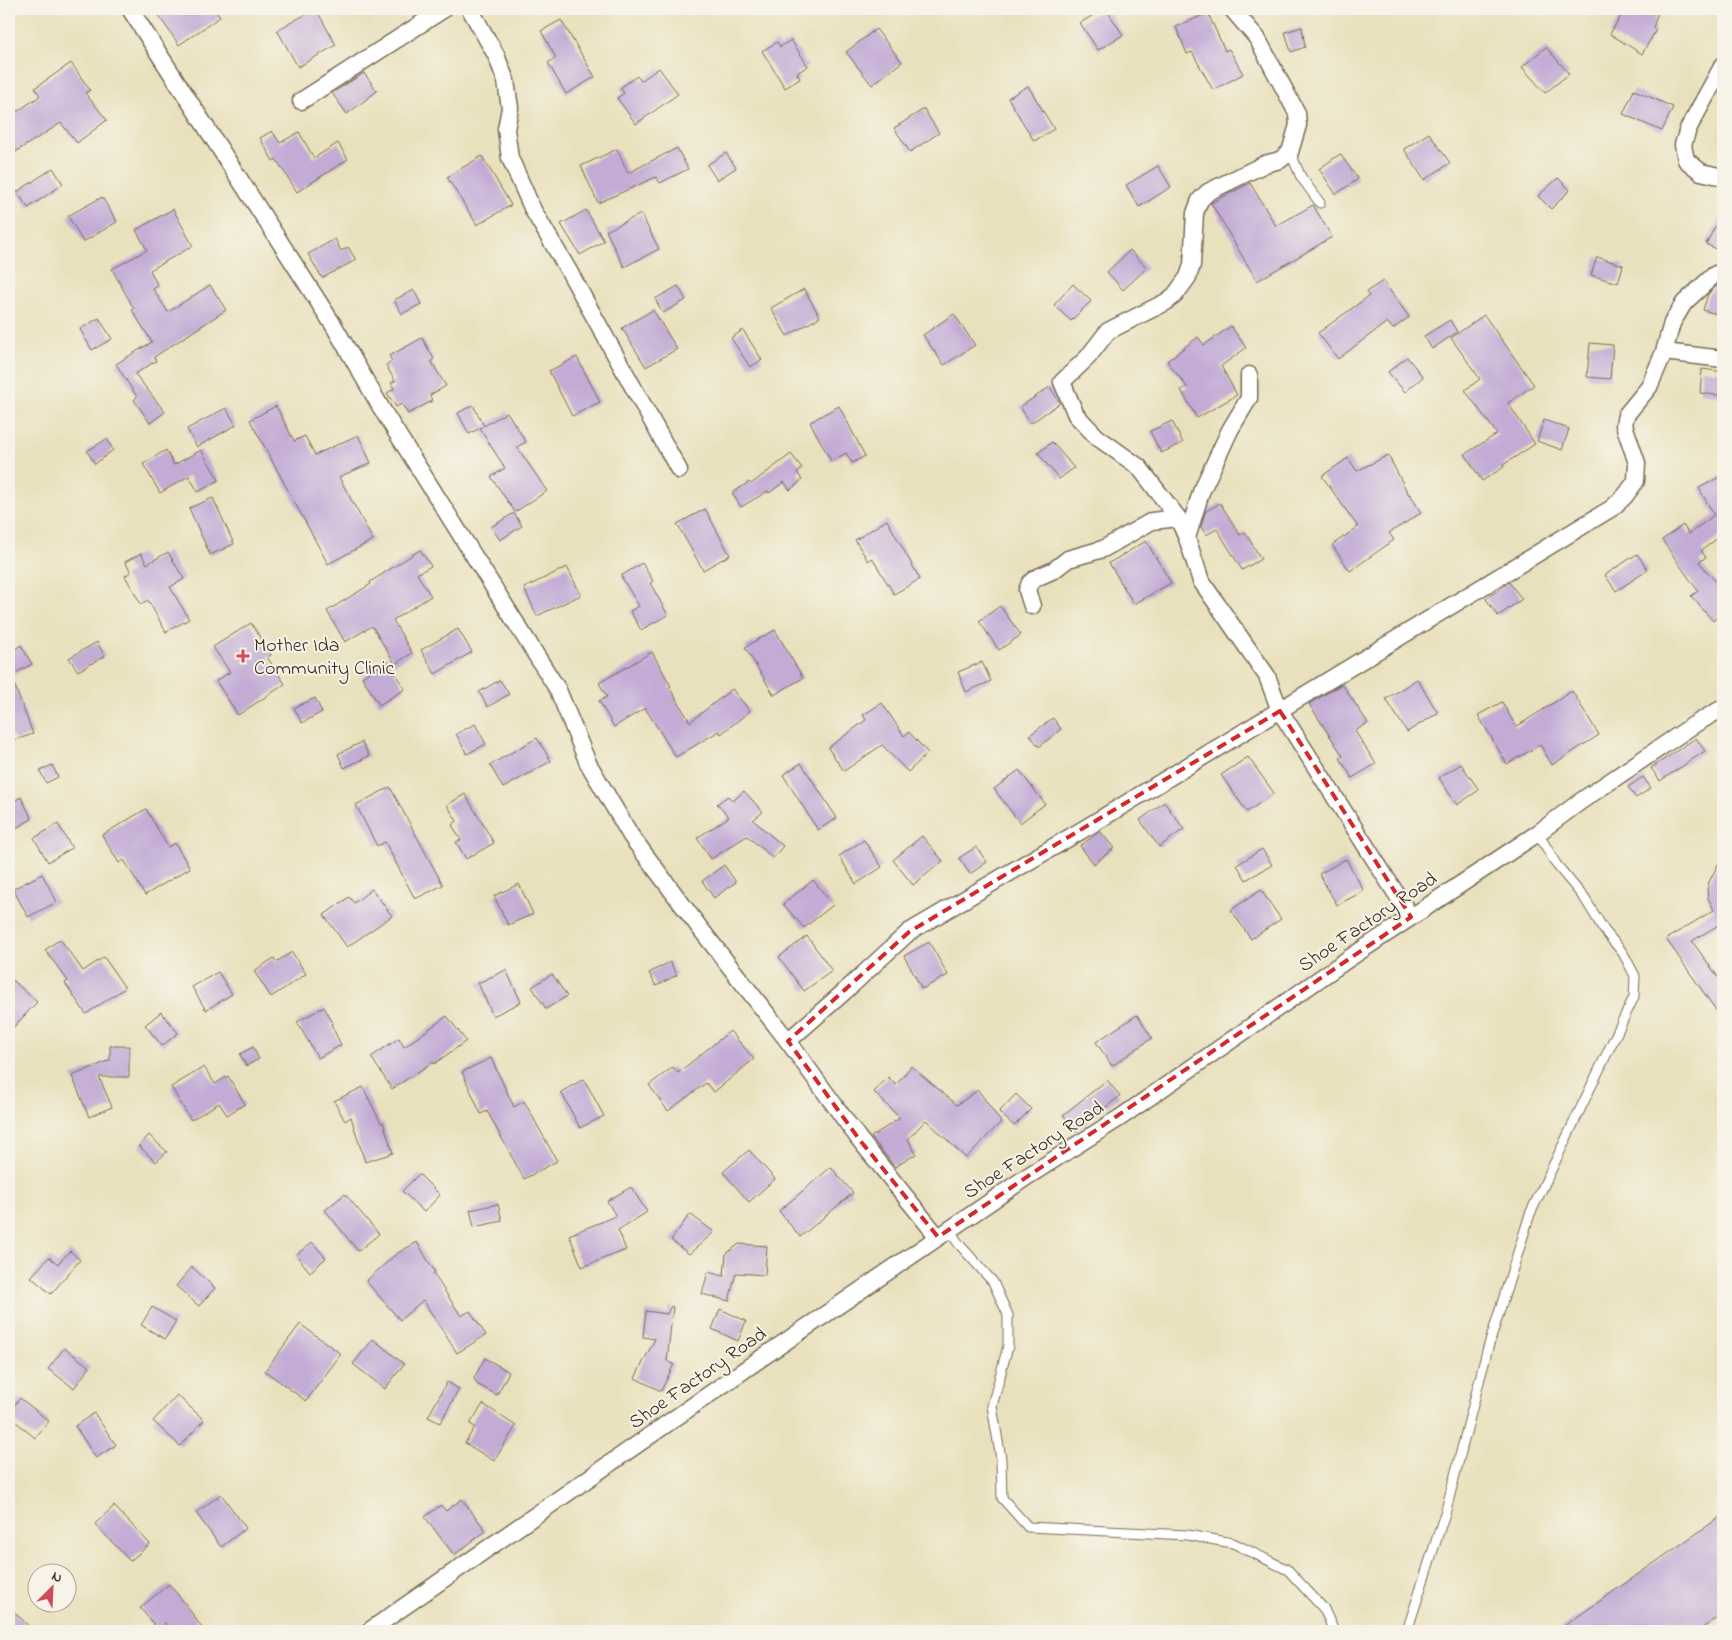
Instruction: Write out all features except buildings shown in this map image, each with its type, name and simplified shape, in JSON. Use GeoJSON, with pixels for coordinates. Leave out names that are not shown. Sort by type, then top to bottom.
{"type":"FeatureCollection","features":[{"type":"Feature","properties":{"kind":"street"},"geometry":{"type":"LineString","coordinates":[[130,9],[334,326],[383,411],[558,690],[588,763],[631,836],[788,1041],[859,1139],[944,1233]]}},
{"type":"Feature","properties":{"kind":"street"},"geometry":{"type":"LineString","coordinates":[[301,101],[444,9]]}},
{"type":"Feature","properties":{"kind":"street"},"geometry":{"type":"LineString","coordinates":[[470,9],[496,55],[506,81],[510,108],[506,129],[510,158],[532,210],[570,273],[679,470]]}},
{"type":"Feature","properties":{"kind":"street"},"geometry":{"type":"LineString","coordinates":[[1232,9],[1257,38],[1297,113],[1298,125],[1290,152],[1280,160],[1265,164],[1204,195],[1195,213],[1192,265],[1188,277],[1175,295],[1166,302],[1108,331],[1088,357],[1062,382],[1076,415],[1097,437],[1138,467],[1178,518],[1187,538],[1201,581],[1267,676],[1280,711],[1411,917]]}},
{"type":"Feature","properties":{"kind":"street"},"geometry":{"type":"LineString","coordinates":[[1723,65],[1688,130],[1683,144],[1686,160],[1700,172],[1723,176]]}},
{"type":"Feature","properties":{"kind":"street"},"geometry":{"type":"LineString","coordinates":[[788,1041],[909,932],[1280,711],[1612,508],[1625,496],[1636,481],[1637,463],[1624,424],[1626,415],[1649,387],[1664,352],[1672,323],[1684,303],[1720,274]]}},
{"type":"Feature","properties":{"kind":"street"},"geometry":{"type":"LineString","coordinates":[[1664,352],[1723,360]]}},
{"type":"Feature","properties":{"kind":"street"},"geometry":{"type":"LineString","coordinates":[[1187,538],[1201,492],[1230,430],[1249,398],[1249,375]]}},
{"type":"Feature","properties":{"kind":"street"},"geometry":{"type":"LineString","coordinates":[[1032,606],[1027,590],[1030,583],[1036,578],[1054,570],[1068,559],[1103,549],[1152,521],[1178,518]]}},
{"type":"Feature","properties":{"kind":"street","name":"Shoe Factory Road"},"geometry":{"type":"LineString","coordinates":[[369,1631],[944,1233],[1028,1176],[1121,1117],[1411,917],[1538,833],[1581,801],[1695,724],[1723,708]]}},
{"type":"Feature","properties":{"kind":"lane"},"geometry":{"type":"LineString","coordinates":[[1290,152],[1301,177],[1320,203]]}},
{"type":"Feature","properties":{"kind":"lane"},"geometry":{"type":"LineString","coordinates":[[1407,1631],[1446,1510],[1487,1351],[1530,1214],[1634,997],[1635,976],[1623,953],[1604,930],[1585,899],[1556,864],[1538,833]]}},
{"type":"Feature","properties":{"kind":"lane"},"geometry":{"type":"LineString","coordinates":[[944,1233],[958,1243],[993,1282],[1008,1315],[1008,1346],[992,1406],[1001,1459],[1002,1498],[1028,1526],[1187,1535],[1233,1543],[1288,1570],[1324,1609],[1334,1631]]}},
{"type":"Feature","properties":{"kind":"highlighted area"},"geometry":{"type":"Polygon","coordinates":[[[1280,711],[1411,917],[938,1237],[859,1139],[788,1041],[909,932],[1280,711]]]}},
{"type":"Feature","properties":{"kind":"place","name":"Mother Ida Community Clinic"},"geometry":{"type":"Point","coordinates":[243,656]}}]}
